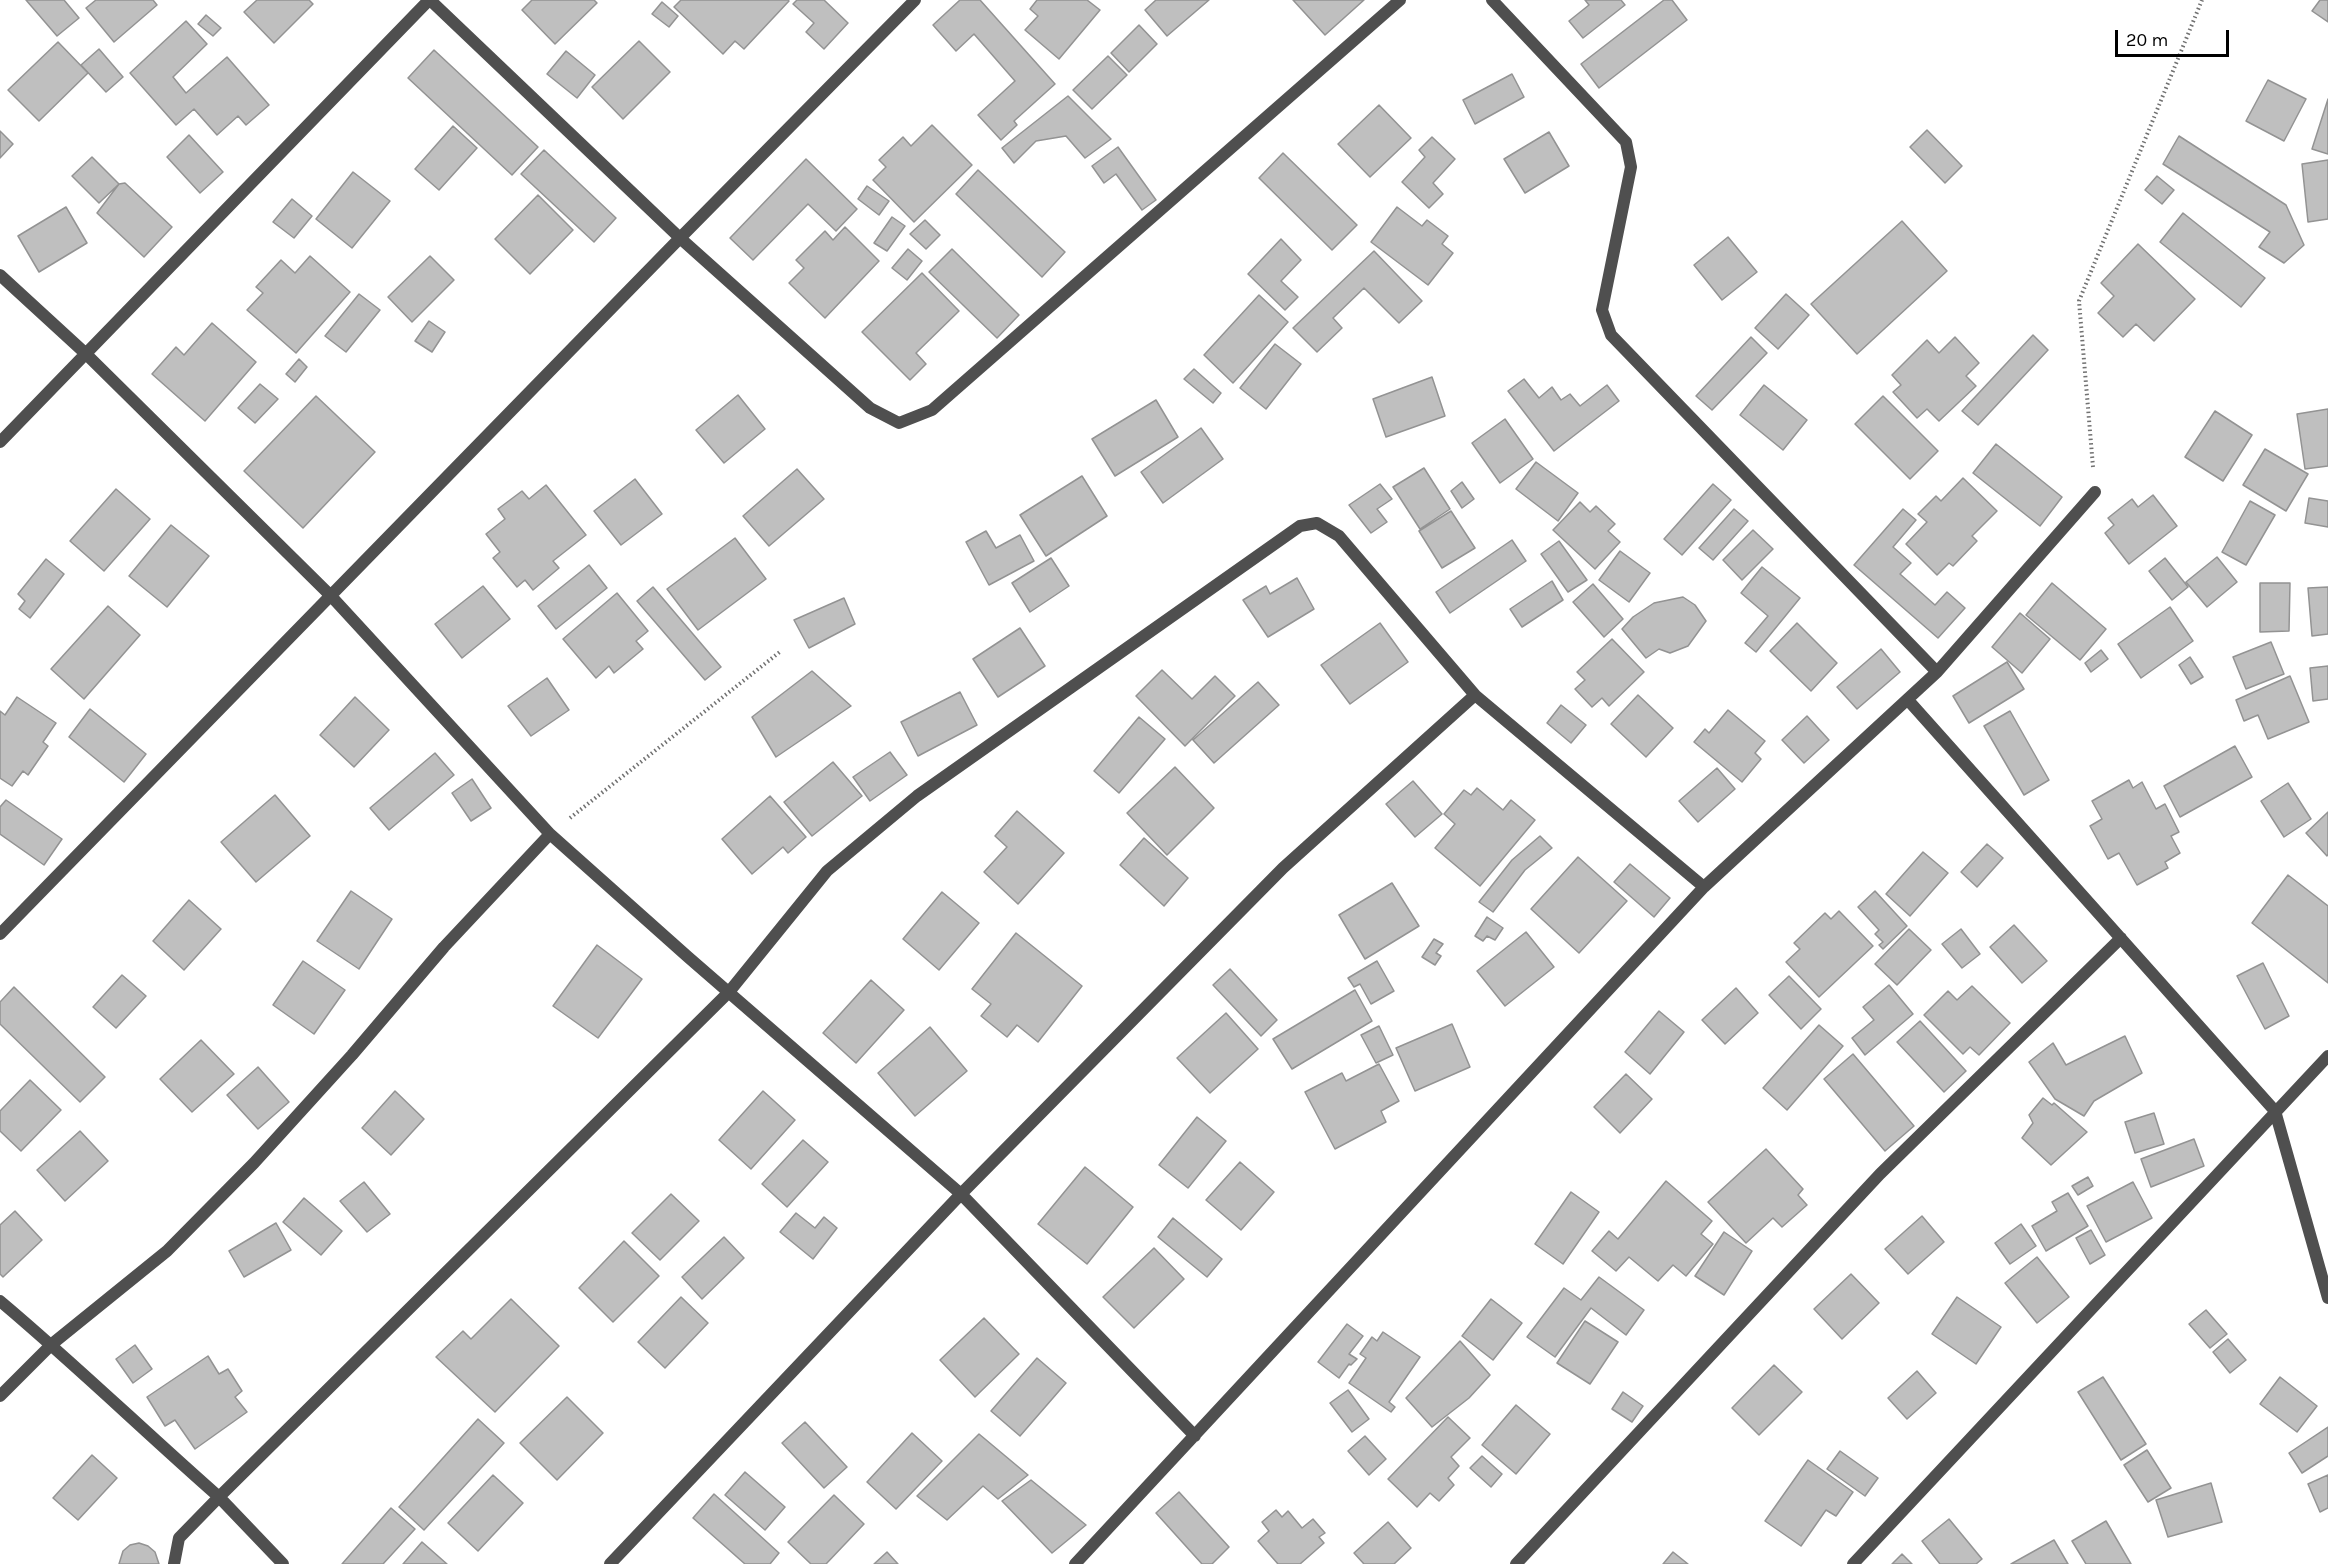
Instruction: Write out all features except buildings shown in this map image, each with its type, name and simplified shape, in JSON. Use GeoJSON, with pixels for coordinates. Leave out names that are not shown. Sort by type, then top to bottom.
{"type":"FeatureCollection","features":[{"type":"Feature","properties":{"kind":"street"},"geometry":{"type":"LineString","coordinates":[[0,442],[430,0],[680,238],[870,408],[899,423],[932,410],[1400,0]]}},
{"type":"Feature","properties":{"kind":"street"},"geometry":{"type":"LineString","coordinates":[[0,933],[915,0]]}},
{"type":"Feature","properties":{"kind":"street"},"geometry":{"type":"LineString","coordinates":[[1492,0],[1626,142],[1631,167],[1602,310],[1611,335],[1936,672]]}},
{"type":"Feature","properties":{"kind":"street"},"geometry":{"type":"LineString","coordinates":[[0,275],[85,353],[331,596],[550,834],[961,1194],[1195,1436]]}},
{"type":"Feature","properties":{"kind":"street"},"geometry":{"type":"LineString","coordinates":[[1076,1564],[1704,887],[1936,672],[2096,492]]}},
{"type":"Feature","properties":{"kind":"street"},"geometry":{"type":"LineString","coordinates":[[174,1564],[179,1538],[729,992],[827,871],[917,796],[1300,526],[1317,523],[1339,536],[1475,695],[1704,887]]}},
{"type":"Feature","properties":{"kind":"street"},"geometry":{"type":"LineString","coordinates":[[610,1564],[961,1194],[1283,868],[1475,695]]}},
{"type":"Feature","properties":{"kind":"street"},"geometry":{"type":"LineString","coordinates":[[1908,700],[2276,1111],[2328,1298]]}},
{"type":"Feature","properties":{"kind":"street"},"geometry":{"type":"LineString","coordinates":[[0,1396],[51,1344],[167,1251],[254,1163],[352,1055],[444,947],[550,834]]}},
{"type":"Feature","properties":{"kind":"street"},"geometry":{"type":"LineString","coordinates":[[1516,1564],[1880,1174],[2121,938]]}},
{"type":"Feature","properties":{"kind":"street"},"geometry":{"type":"LineString","coordinates":[[1853,1564],[2328,1056]]}},
{"type":"Feature","properties":{"kind":"street"},"geometry":{"type":"LineString","coordinates":[[0,1301],[51,1344],[219,1497],[283,1564]]}},
{"type":"Feature","properties":{"kind":"path"},"geometry":{"type":"LineString","coordinates":[[2096,492],[2079,301],[2202,0]]}},
{"type":"Feature","properties":{"kind":"path"},"geometry":{"type":"LineString","coordinates":[[550,834],[781,651]]}}]}
